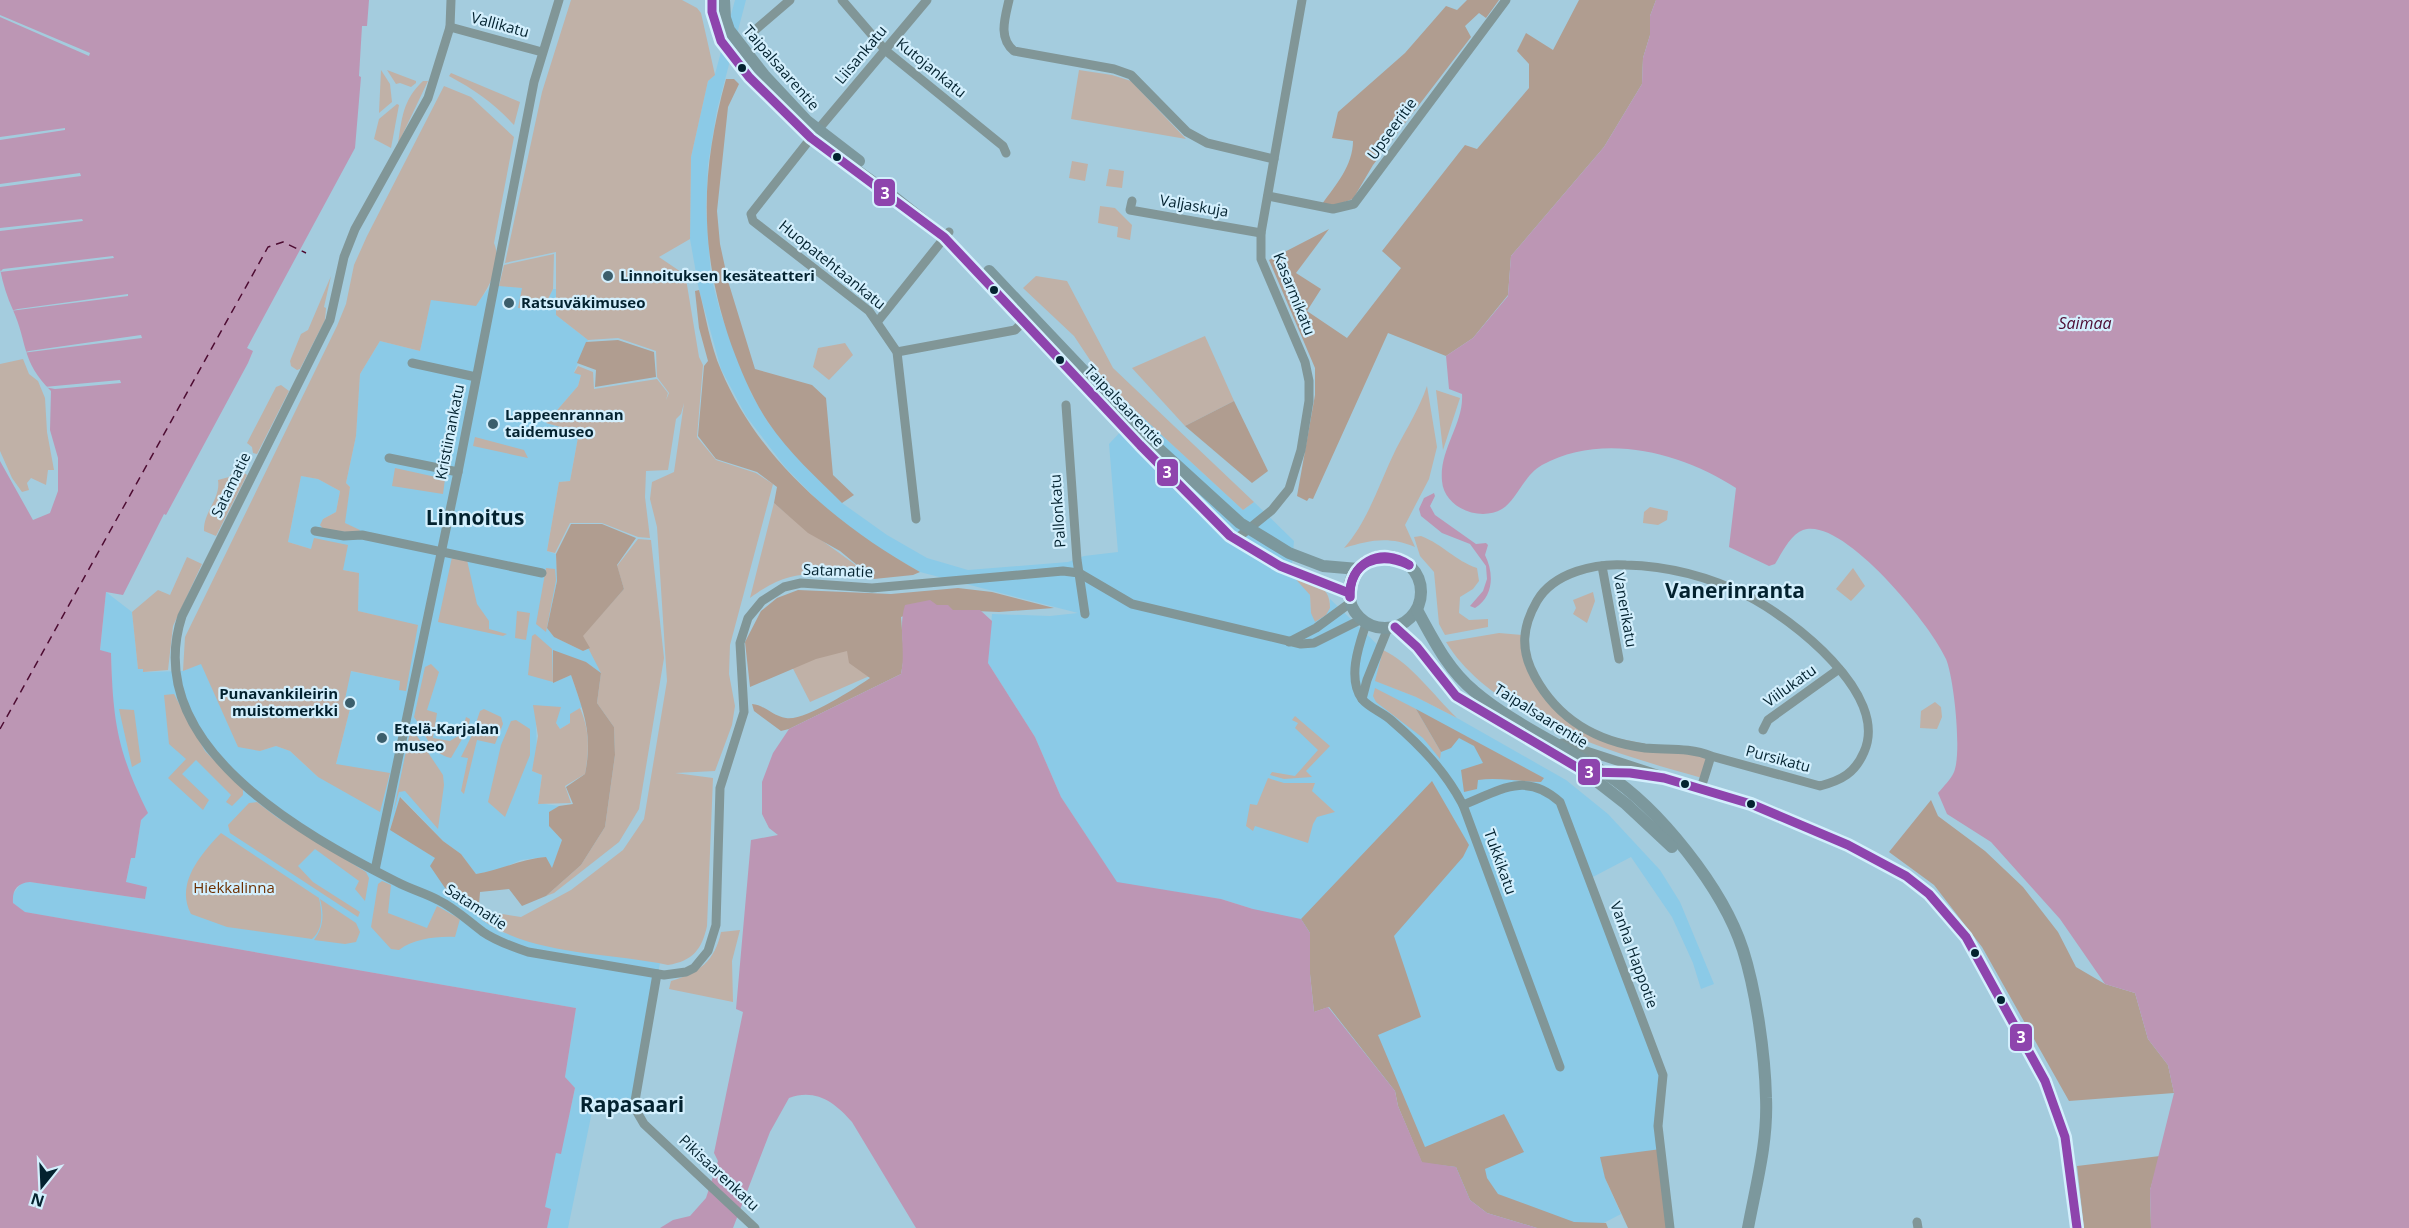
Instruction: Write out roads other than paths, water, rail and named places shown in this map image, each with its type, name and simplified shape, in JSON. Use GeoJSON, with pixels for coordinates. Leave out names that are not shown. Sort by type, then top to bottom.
{"type":"FeatureCollection","features":[{"type":"Feature","properties":{"kind":"main road","name":"Taipalsaarentie"},"geometry":{"type":"LineString","coordinates":[[712,0],[716,28],[734,60],[814,134],[946,235],[1235,540],[1280,566],[1350,598]]}},
{"type":"Feature","properties":{"kind":"main road","name":"Taipalsaarentie"},"geometry":{"type":"LineString","coordinates":[[724,0],[727,24],[740,45],[814,134]]}},
{"type":"Feature","properties":{"kind":"main road","name":"Taipalsaarentie"},"geometry":{"type":"LineString","coordinates":[[1026,318],[1149,440],[1249,530],[1289,553],[1323,566],[1358,569]]}},
{"type":"Feature","properties":{"kind":"main road"},"geometry":{"type":"LineString","coordinates":[[1389,556],[1411,566],[1421,587],[1417,610],[1411,618],[1392,628],[1364,622],[1350,598],[1350,584],[1358,569],[1367,561],[1389,556]]}},
{"type":"Feature","properties":{"kind":"main road","name":"Taipalsaarentie"},"geometry":{"type":"LineString","coordinates":[[1417,610],[1441,655],[1473,691],[1606,774],[1660,820],[1707,882],[1742,949],[1752,988],[1766,1098],[1763,1148],[1748,1228]]}},
{"type":"Feature","properties":{"kind":"main road","name":"Taipalsaarentie"},"geometry":{"type":"LineString","coordinates":[[1392,628],[1417,647],[1456,696],[1585,772],[1626,804],[1680,856],[1722,915],[1752,988]]}},
{"type":"Feature","properties":{"kind":"street","name":"Satamatie"},"geometry":{"type":"LineString","coordinates":[[451,0],[450,27],[428,98],[348,244],[330,320],[182,616],[174,653],[177,689],[201,736],[228,769],[252,792],[287,818],[375,870],[438,900],[483,932],[510,946],[528,952],[657,974],[679,974],[694,968],[708,951],[713,940],[720,788],[744,712],[740,643],[748,618],[762,601],[784,587],[801,583],[872,588],[1047,571],[1079,573],[1132,604],[1289,642],[1314,643],[1364,622]]}},
{"type":"Feature","properties":{"kind":"street","name":"Kristiinankatu"},"geometry":{"type":"LineString","coordinates":[[375,870],[442,552],[534,82],[559,0]]}},
{"type":"Feature","properties":{"kind":"street"},"geometry":{"type":"LineString","coordinates":[[754,30],[790,0]]}},
{"type":"Feature","properties":{"kind":"street","name":"Kutojankatu"},"geometry":{"type":"LineString","coordinates":[[842,0],[885,50],[1003,146],[1006,153]]}},
{"type":"Feature","properties":{"kind":"street","name":"Liisankatu"},"geometry":{"type":"LineString","coordinates":[[751,214],[814,134],[927,0]]}},
{"type":"Feature","properties":{"kind":"street"},"geometry":{"type":"LineString","coordinates":[[1009,0],[1003,28],[1005,42],[1009,47],[1021,54],[1114,69],[1131,75],[1187,132],[1207,143],[1274,159]]}},
{"type":"Feature","properties":{"kind":"street","name":"Kasarmikatu"},"geometry":{"type":"LineString","coordinates":[[1235,540],[1272,510],[1289,489],[1301,450],[1309,401],[1309,381],[1305,362],[1261,260],[1261,233],[1302,0]]}},
{"type":"Feature","properties":{"kind":"street","name":"Upseeritie"},"geometry":{"type":"LineString","coordinates":[[1268,196],[1333,209],[1354,204],[1506,0]]}},
{"type":"Feature","properties":{"kind":"street","name":"Vallikatu"},"geometry":{"type":"LineString","coordinates":[[450,27],[542,52]]}},
{"type":"Feature","properties":{"kind":"street","name":"Valjaskuja"},"geometry":{"type":"LineString","coordinates":[[1132,201],[1130,210],[1261,233]]}},
{"type":"Feature","properties":{"kind":"street","name":"Huopatehtaankatu"},"geometry":{"type":"LineString","coordinates":[[751,214],[753,221],[869,310],[897,352],[916,519]]}},
{"type":"Feature","properties":{"kind":"street"},"geometry":{"type":"LineString","coordinates":[[878,321],[946,235]]}},
{"type":"Feature","properties":{"kind":"street"},"geometry":{"type":"LineString","coordinates":[[897,352],[1015,330],[1026,318]]}},
{"type":"Feature","properties":{"kind":"street"},"geometry":{"type":"LineString","coordinates":[[412,363],[477,377]]}},
{"type":"Feature","properties":{"kind":"street","name":"Pallonkatu"},"geometry":{"type":"LineString","coordinates":[[1066,405],[1079,573],[1085,614]]}},
{"type":"Feature","properties":{"kind":"street"},"geometry":{"type":"LineString","coordinates":[[389,458],[458,472]]}},
{"type":"Feature","properties":{"kind":"street"},"geometry":{"type":"LineString","coordinates":[[315,531],[344,536],[362,535],[542,573]]}},
{"type":"Feature","properties":{"kind":"street","name":"Pursikatu"},"geometry":{"type":"LineString","coordinates":[[1602,566],[1651,566],[1689,573],[1748,596],[1800,630],[1849,681],[1869,726],[1868,744],[1860,761],[1850,774],[1837,782],[1820,786],[1696,750],[1645,748],[1612,741],[1583,729],[1560,712],[1543,692],[1531,669],[1523,642],[1528,617],[1540,597],[1558,580],[1583,570],[1602,566]]}},
{"type":"Feature","properties":{"kind":"street","name":"Vanerikatu"},"geometry":{"type":"LineString","coordinates":[[1602,566],[1619,659]]}},
{"type":"Feature","properties":{"kind":"street"},"geometry":{"type":"LineString","coordinates":[[1289,642],[1316,628],[1350,598]]}},
{"type":"Feature","properties":{"kind":"street"},"geometry":{"type":"LineString","coordinates":[[1362,699],[1354,676],[1364,622]]}},
{"type":"Feature","properties":{"kind":"street"},"geometry":{"type":"LineString","coordinates":[[1362,699],[1373,663],[1392,628]]}},
{"type":"Feature","properties":{"kind":"street","name":"Viilukatu"},"geometry":{"type":"LineString","coordinates":[[1762,730],[1768,720],[1839,669]]}},
{"type":"Feature","properties":{"kind":"street","name":"Tukkikatu"},"geometry":{"type":"LineString","coordinates":[[1362,699],[1390,719],[1433,760],[1451,783],[1463,805],[1560,1068]]}},
{"type":"Feature","properties":{"kind":"street"},"geometry":{"type":"LineString","coordinates":[[1542,735],[1664,778],[1776,813],[1858,850],[1906,876],[1929,894],[1966,937],[1994,985],[2056,1107],[2065,1137],[2076,1228]]}},
{"type":"Feature","properties":{"kind":"street"},"geometry":{"type":"LineString","coordinates":[[1701,788],[1712,756]]}},
{"type":"Feature","properties":{"kind":"street"},"geometry":{"type":"LineString","coordinates":[[1585,772],[1630,773],[1664,778]]}},
{"type":"Feature","properties":{"kind":"street","name":"Vanha Happotie"},"geometry":{"type":"LineString","coordinates":[[1463,805],[1508,787],[1533,784],[1547,790],[1560,802],[1663,1075],[1658,1126],[1670,1228]]}},
{"type":"Feature","properties":{"kind":"street","name":"Pikisaarenkatu"},"geometry":{"type":"LineString","coordinates":[[657,974],[636,1090],[636,1112],[644,1124],[753,1225]]}},
{"type":"Feature","properties":{"kind":"water"},"geometry":{"type":"Polygon","coordinates":[[[0,0],[369,0],[367,26],[362,26],[359,76],[361,77],[355,148],[247,348],[253,351],[248,363],[166,515],[164,514],[123,595],[106,592],[100,650],[111,653],[115,717],[123,753],[148,813],[141,820],[135,858],[131,858],[126,882],[147,887],[145,899],[30,882],[16,888],[13,903],[25,912],[576,1008],[565,1077],[575,1088],[561,1154],[556,1153],[545,1207],[551,1209],[547,1228],[0,1228],[0,461],[33,520],[50,513],[58,491],[58,458],[50,430],[51,391],[41,380],[26,352],[0,269],[0,0]]]}},
{"type":"Feature","properties":{"kind":"water","name":"Saimaa"},"geometry":{"type":"Polygon","coordinates":[[[1656,0],[2409,0],[2409,1228],[2151,1228],[2150,1190],[2174,1093],[2168,1065],[2148,1039],[2135,993],[2105,984],[2060,919],[1991,842],[1947,814],[1938,793],[1954,772],[1957,733],[1954,698],[1946,659],[1924,623],[1905,600],[1862,556],[1840,539],[1820,530],[1803,530],[1794,536],[1775,564],[1769,566],[1729,547],[1736,488],[1714,475],[1666,456],[1615,448],[1565,455],[1542,465],[1530,475],[1507,505],[1493,513],[1474,513],[1464,510],[1449,499],[1444,490],[1442,469],[1462,405],[1462,394],[1449,389],[1446,356],[1473,338],[1508,296],[1511,256],[1604,147],[1642,84],[1643,58],[1650,35],[1650,16],[1656,0]]]}},
{"type":"Feature","properties":{"kind":"water"},"geometry":{"type":"Polygon","coordinates":[[[1434,493],[1435,496],[1430,506],[1435,515],[1476,544],[1486,543],[1488,545],[1485,555],[1491,577],[1489,591],[1475,608],[1470,606],[1483,591],[1487,579],[1486,566],[1470,544],[1442,533],[1421,516],[1419,509],[1424,498],[1434,493]]]}},
{"type":"Feature","properties":{"kind":"water"},"geometry":{"type":"Polygon","coordinates":[[[930,600],[937,605],[948,605],[953,610],[980,610],[992,621],[988,663],[1035,737],[1061,797],[1117,882],[1221,899],[1253,909],[1301,919],[1310,933],[1310,974],[1314,1012],[1328,1007],[1395,1091],[1398,1106],[1422,1162],[1456,1167],[1470,1200],[1487,1213],[1537,1228],[916,1228],[852,1122],[839,1108],[824,1099],[798,1095],[789,1098],[770,1132],[733,1228],[660,1228],[673,1220],[690,1216],[706,1198],[718,1161],[714,1153],[743,1012],[736,1009],[751,840],[778,835],[769,828],[762,814],[762,782],[773,753],[789,729],[901,674],[902,622],[905,605],[930,600]]]}},
{"type":"Feature","properties":{"kind":"place","name":"Linnoituksen kesäteatteri"},"geometry":{"type":"Point","coordinates":[608,276]}},
{"type":"Feature","properties":{"kind":"place","name":"Ratsuväkimuseo"},"geometry":{"type":"Point","coordinates":[509,303]}},
{"type":"Feature","properties":{"kind":"place","name":"Lappeenrannan taidemuseo"},"geometry":{"type":"Point","coordinates":[493,424]}},
{"type":"Feature","properties":{"kind":"place","name":"Punavankileirin muistomerkki"},"geometry":{"type":"Point","coordinates":[350,703]}},
{"type":"Feature","properties":{"kind":"place","name":"Etelä-Karjalan museo"},"geometry":{"type":"Point","coordinates":[382,738]}},
{"type":"Feature","properties":{"kind":"district","name":"Linnoitus"},"geometry":{"type":"Point","coordinates":[475,518]}},
{"type":"Feature","properties":{"kind":"district","name":"Vanerinranta"},"geometry":{"type":"Point","coordinates":[1735,591]}},
{"type":"Feature","properties":{"kind":"district","name":"Rapasaari"},"geometry":{"type":"Point","coordinates":[632,1105]}},
{"type":"Feature","properties":{"kind":"park label","name":"Hiekkalinna"},"geometry":{"type":"Point","coordinates":[234,888]}}]}
